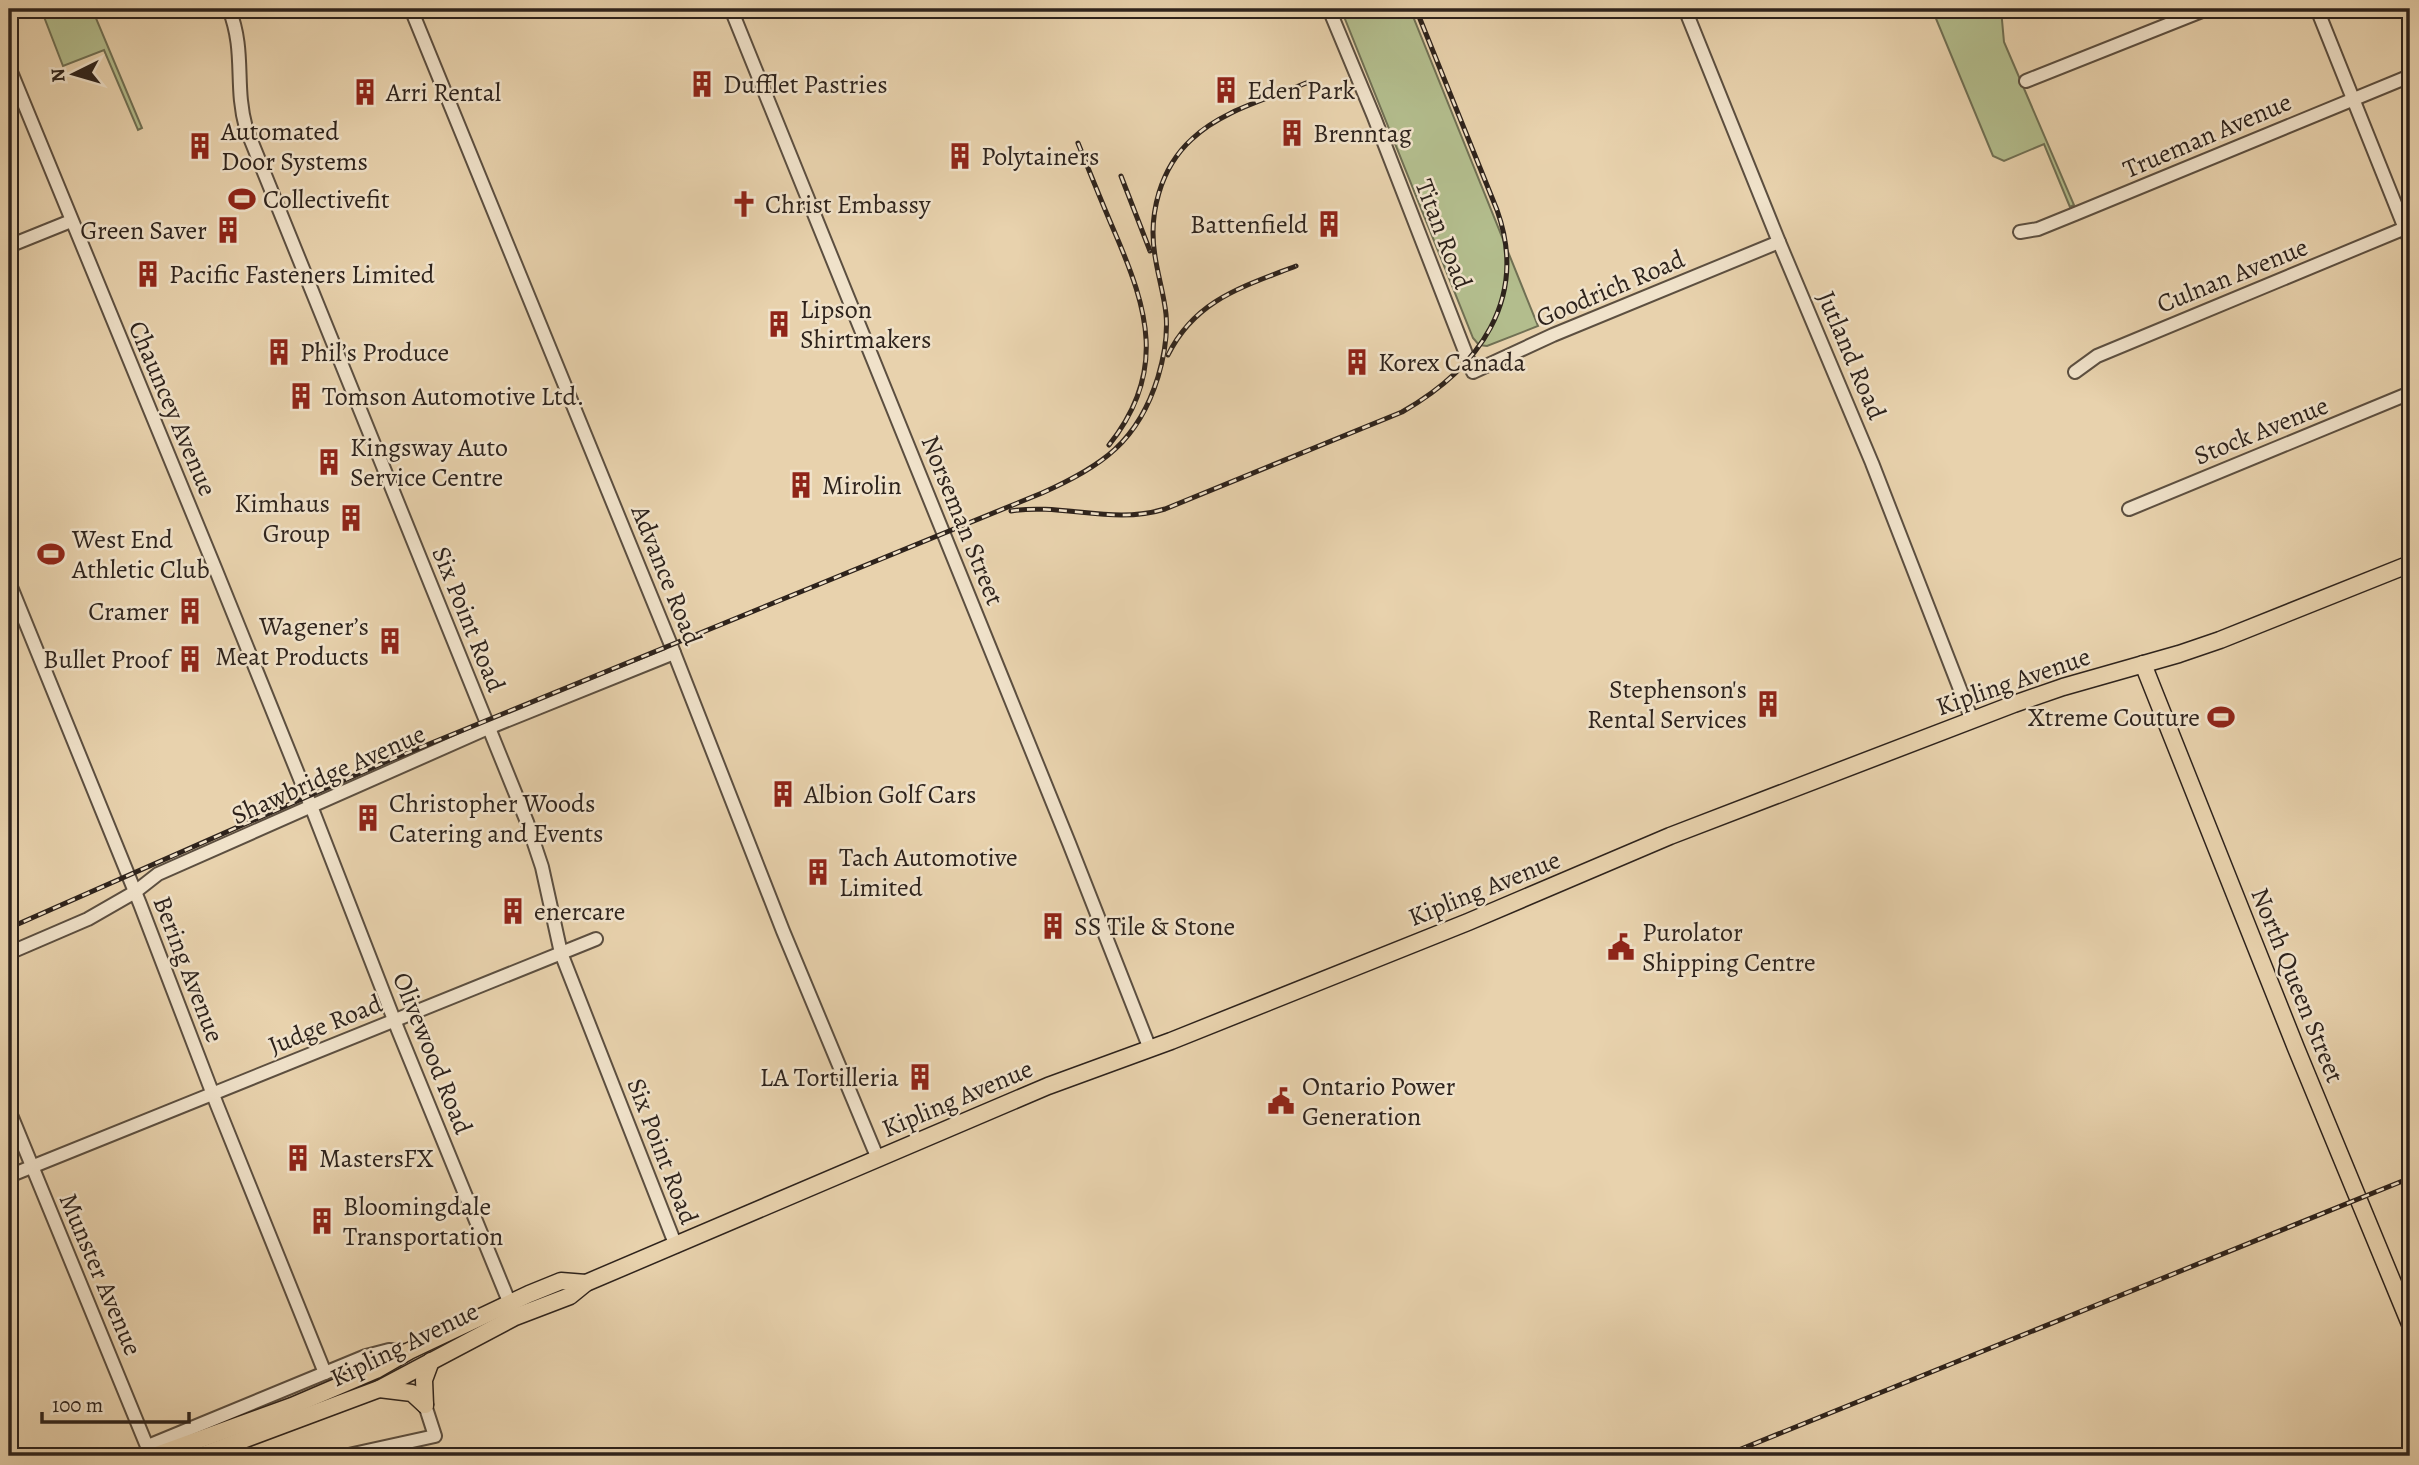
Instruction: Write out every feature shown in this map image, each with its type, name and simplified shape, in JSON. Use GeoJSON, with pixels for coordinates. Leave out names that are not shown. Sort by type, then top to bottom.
{"type":"FeatureCollection","features":[{"type":"Feature","properties":{"kind":"main road","name":"Kipling Avenue"},"geometry":{"type":"LineString","coordinates":[[205,1449],[376,1370],[409,1351],[512,1309],[569,1296],[586,1283],[1048,1086],[1150,1049],[1468,922],[1670,836],[2063,687],[2221,639],[2410,564]]}},
{"type":"Feature","properties":{"kind":"main road","name":"North Queen Street"},"geometry":{"type":"LineString","coordinates":[[2143,664],[2296,1048],[2410,1324]]}},
{"type":"Feature","properties":{"kind":"main road","name":"Kipling Avenue"},"geometry":{"type":"LineString","coordinates":[[151,1453],[205,1449],[379,1389],[431,1361],[512,1309]]}},
{"type":"Feature","properties":{"kind":"main road"},"geometry":{"type":"LineString","coordinates":[[425,1405],[424,1380],[431,1361]]}},
{"type":"Feature","properties":{"kind":"main road"},"geometry":{"type":"LineString","coordinates":[[379,1389],[412,1393],[425,1405]]}},
{"type":"Feature","properties":{"kind":"street","name":"Six Point Road"},"geometry":{"type":"LineString","coordinates":[[229,9],[238,37],[241,58],[240,100],[246,128],[527,822],[542,867],[561,953],[676,1246]]}},
{"type":"Feature","properties":{"kind":"street","name":"Advance Road"},"geometry":{"type":"LineString","coordinates":[[411,9],[674,653],[783,931],[878,1159]]}},
{"type":"Feature","properties":{"kind":"street","name":"Norseman Street"},"geometry":{"type":"LineString","coordinates":[[731,9],[1065,832],[1150,1049]]}},
{"type":"Feature","properties":{"kind":"street","name":"Titan Road"},"geometry":{"type":"LineString","coordinates":[[1329,9],[1468,359]]}},
{"type":"Feature","properties":{"kind":"street","name":"Jutland Road"},"geometry":{"type":"LineString","coordinates":[[1685,9],[1872,463],[1972,720]]}},
{"type":"Feature","properties":{"kind":"street"},"geometry":{"type":"LineString","coordinates":[[2026,81],[2207,9]]}},
{"type":"Feature","properties":{"kind":"street"},"geometry":{"type":"LineString","coordinates":[[2316,9],[2409,232]]}},
{"type":"Feature","properties":{"kind":"street","name":"Chauncey Avenue"},"geometry":{"type":"LineString","coordinates":[[9,67],[311,806]]}},
{"type":"Feature","properties":{"kind":"street","name":"Trueman Avenue"},"geometry":{"type":"LineString","coordinates":[[2020,232],[2038,229],[2410,76]]}},
{"type":"Feature","properties":{"kind":"street"},"geometry":{"type":"LineString","coordinates":[[9,246],[71,221]]}},
{"type":"Feature","properties":{"kind":"street","name":"Culnan Avenue"},"geometry":{"type":"LineString","coordinates":[[2075,372],[2097,356],[2409,232]]}},
{"type":"Feature","properties":{"kind":"street","name":"Goodrich Road"},"geometry":{"type":"LineString","coordinates":[[1468,359],[1473,372],[1553,335],[1779,242]]}},
{"type":"Feature","properties":{"kind":"street","name":"Stock Avenue"},"geometry":{"type":"LineString","coordinates":[[2130,509],[2410,393]]}},
{"type":"Feature","properties":{"kind":"street","name":"Bering Avenue"},"geometry":{"type":"LineString","coordinates":[[9,582],[325,1373]]}},
{"type":"Feature","properties":{"kind":"street","name":"Shawbridge Avenue"},"geometry":{"type":"LineString","coordinates":[[9,953],[88,919],[135,892],[158,874],[488,728],[674,653]]}},
{"type":"Feature","properties":{"kind":"street","name":"Olivewood Road"},"geometry":{"type":"LineString","coordinates":[[311,806],[394,1020],[512,1309]]}},
{"type":"Feature","properties":{"kind":"street","name":"Judge Road"},"geometry":{"type":"LineString","coordinates":[[9,1176],[596,939]]}},
{"type":"Feature","properties":{"kind":"street","name":"Munster Avenue"},"geometry":{"type":"LineString","coordinates":[[9,1110],[151,1453]]}},
{"type":"Feature","properties":{"kind":"street","name":"Kipling Avenue"},"geometry":{"type":"LineString","coordinates":[[151,1453],[325,1373],[379,1352],[409,1351]]}},
{"type":"Feature","properties":{"kind":"street"},"geometry":{"type":"LineString","coordinates":[[344,1456],[435,1437],[425,1405]]}},
{"type":"Feature","properties":{"kind":"green space"},"geometry":{"type":"Polygon","coordinates":[[[41,9],[67,9],[70,14],[93,11],[142,128],[138,130],[104,50],[63,66],[41,9]]]}},
{"type":"Feature","properties":{"kind":"green space"},"geometry":{"type":"Polygon","coordinates":[[[1341,9],[1410,9],[1538,326],[1487,346],[1479,345],[1473,338],[1341,9]]]}},
{"type":"Feature","properties":{"kind":"green space"},"geometry":{"type":"Polygon","coordinates":[[[1932,9],[2001,9],[2004,42],[2074,205],[2070,207],[2044,144],[2004,161],[1993,156],[1932,9]]]}},
{"type":"Feature","properties":{"kind":"railway"},"geometry":{"type":"LineString","coordinates":[[1011,511],[1030,509],[1126,515],[1165,509],[1402,412],[1430,394],[1454,374],[1474,352],[1490,328],[1501,301],[1506,273],[1505,242],[1497,210],[1416,9]]}},
{"type":"Feature","properties":{"kind":"railway"},"geometry":{"type":"LineString","coordinates":[[9,928],[390,760],[1042,493],[1100,462],[1115,449],[1140,419],[1150,400],[1162,362],[1166,314],[1155,256],[1153,224],[1164,178],[1181,151],[1217,120],[1306,83]]}},
{"type":"Feature","properties":{"kind":"railway"},"geometry":{"type":"LineString","coordinates":[[1078,143],[1127,261],[1143,315],[1146,340],[1145,366],[1139,392],[1127,418],[1109,445]]}},
{"type":"Feature","properties":{"kind":"railway"},"geometry":{"type":"LineString","coordinates":[[1121,176],[1150,251]]}},
{"type":"Feature","properties":{"kind":"railway"},"geometry":{"type":"LineString","coordinates":[[1168,355],[1179,336],[1206,308],[1239,289],[1296,266]]}},
{"type":"Feature","properties":{"kind":"railway"},"geometry":{"type":"LineString","coordinates":[[1724,1456],[2410,1178]]}},
{"type":"Feature","properties":{"kind":"place","name":"Dufflet Pastries"},"geometry":{"type":"Point","coordinates":[702,84]}},
{"type":"Feature","properties":{"kind":"place","name":"Eden Park"},"geometry":{"type":"Point","coordinates":[1226,90]}},
{"type":"Feature","properties":{"kind":"place","name":"Arri Rental"},"geometry":{"type":"Point","coordinates":[365,92]}},
{"type":"Feature","properties":{"kind":"place","name":"Brenntag"},"geometry":{"type":"Point","coordinates":[1292,133]}},
{"type":"Feature","properties":{"kind":"place","name":"Automated Door Systems"},"geometry":{"type":"Point","coordinates":[200,146]}},
{"type":"Feature","properties":{"kind":"place","name":"Polytainers"},"geometry":{"type":"Point","coordinates":[960,156]}},
{"type":"Feature","properties":{"kind":"place","name":"Collectivefit"},"geometry":{"type":"Point","coordinates":[242,199]}},
{"type":"Feature","properties":{"kind":"place","name":"Christ Embassy"},"geometry":{"type":"Point","coordinates":[744,204]}},
{"type":"Feature","properties":{"kind":"place","name":"Battenfield"},"geometry":{"type":"Point","coordinates":[1329,224]}},
{"type":"Feature","properties":{"kind":"place","name":"Green Saver"},"geometry":{"type":"Point","coordinates":[228,230]}},
{"type":"Feature","properties":{"kind":"place","name":"Pacific Fasteners Limited"},"geometry":{"type":"Point","coordinates":[148,274]}},
{"type":"Feature","properties":{"kind":"place","name":"Lipson Shirtmakers"},"geometry":{"type":"Point","coordinates":[779,324]}},
{"type":"Feature","properties":{"kind":"place","name":"Phil’s Produce"},"geometry":{"type":"Point","coordinates":[279,352]}},
{"type":"Feature","properties":{"kind":"place","name":"Korex Canada"},"geometry":{"type":"Point","coordinates":[1357,362]}},
{"type":"Feature","properties":{"kind":"place","name":"Tomson Automotive Ltd."},"geometry":{"type":"Point","coordinates":[301,396]}},
{"type":"Feature","properties":{"kind":"place","name":"Kingsway Auto Service Centre"},"geometry":{"type":"Point","coordinates":[329,462]}},
{"type":"Feature","properties":{"kind":"place","name":"Mirolin"},"geometry":{"type":"Point","coordinates":[801,485]}},
{"type":"Feature","properties":{"kind":"place","name":"Kimhaus Group"},"geometry":{"type":"Point","coordinates":[351,518]}},
{"type":"Feature","properties":{"kind":"place","name":"West End Athletic Club"},"geometry":{"type":"Point","coordinates":[51,554]}},
{"type":"Feature","properties":{"kind":"place","name":"Cramer"},"geometry":{"type":"Point","coordinates":[190,611]}},
{"type":"Feature","properties":{"kind":"place","name":"Wagener’s Meat Products"},"geometry":{"type":"Point","coordinates":[390,641]}},
{"type":"Feature","properties":{"kind":"place","name":"Bullet Proof"},"geometry":{"type":"Point","coordinates":[190,659]}},
{"type":"Feature","properties":{"kind":"place","name":"Stephenson's Rental Services"},"geometry":{"type":"Point","coordinates":[1768,704]}},
{"type":"Feature","properties":{"kind":"place","name":"Xtreme Couture"},"geometry":{"type":"Point","coordinates":[2221,717]}},
{"type":"Feature","properties":{"kind":"place","name":"Albion Golf Cars"},"geometry":{"type":"Point","coordinates":[783,794]}},
{"type":"Feature","properties":{"kind":"place","name":"Christopher Woods Catering and Events"},"geometry":{"type":"Point","coordinates":[368,818]}},
{"type":"Feature","properties":{"kind":"place","name":"Tach Automotive Limited"},"geometry":{"type":"Point","coordinates":[818,872]}},
{"type":"Feature","properties":{"kind":"place","name":"enercare"},"geometry":{"type":"Point","coordinates":[513,911]}},
{"type":"Feature","properties":{"kind":"place","name":"SS Tile & Stone"},"geometry":{"type":"Point","coordinates":[1053,926]}},
{"type":"Feature","properties":{"kind":"place","name":"Purolator Shipping Centre"},"geometry":{"type":"Point","coordinates":[1621,947]}},
{"type":"Feature","properties":{"kind":"place","name":"LA Tortilleria"},"geometry":{"type":"Point","coordinates":[920,1077]}},
{"type":"Feature","properties":{"kind":"place","name":"Ontario Power Generation"},"geometry":{"type":"Point","coordinates":[1281,1101]}},
{"type":"Feature","properties":{"kind":"place","name":"MastersFX"},"geometry":{"type":"Point","coordinates":[298,1158]}},
{"type":"Feature","properties":{"kind":"place","name":"Bloomingdale Transportation"},"geometry":{"type":"Point","coordinates":[322,1221]}}]}
